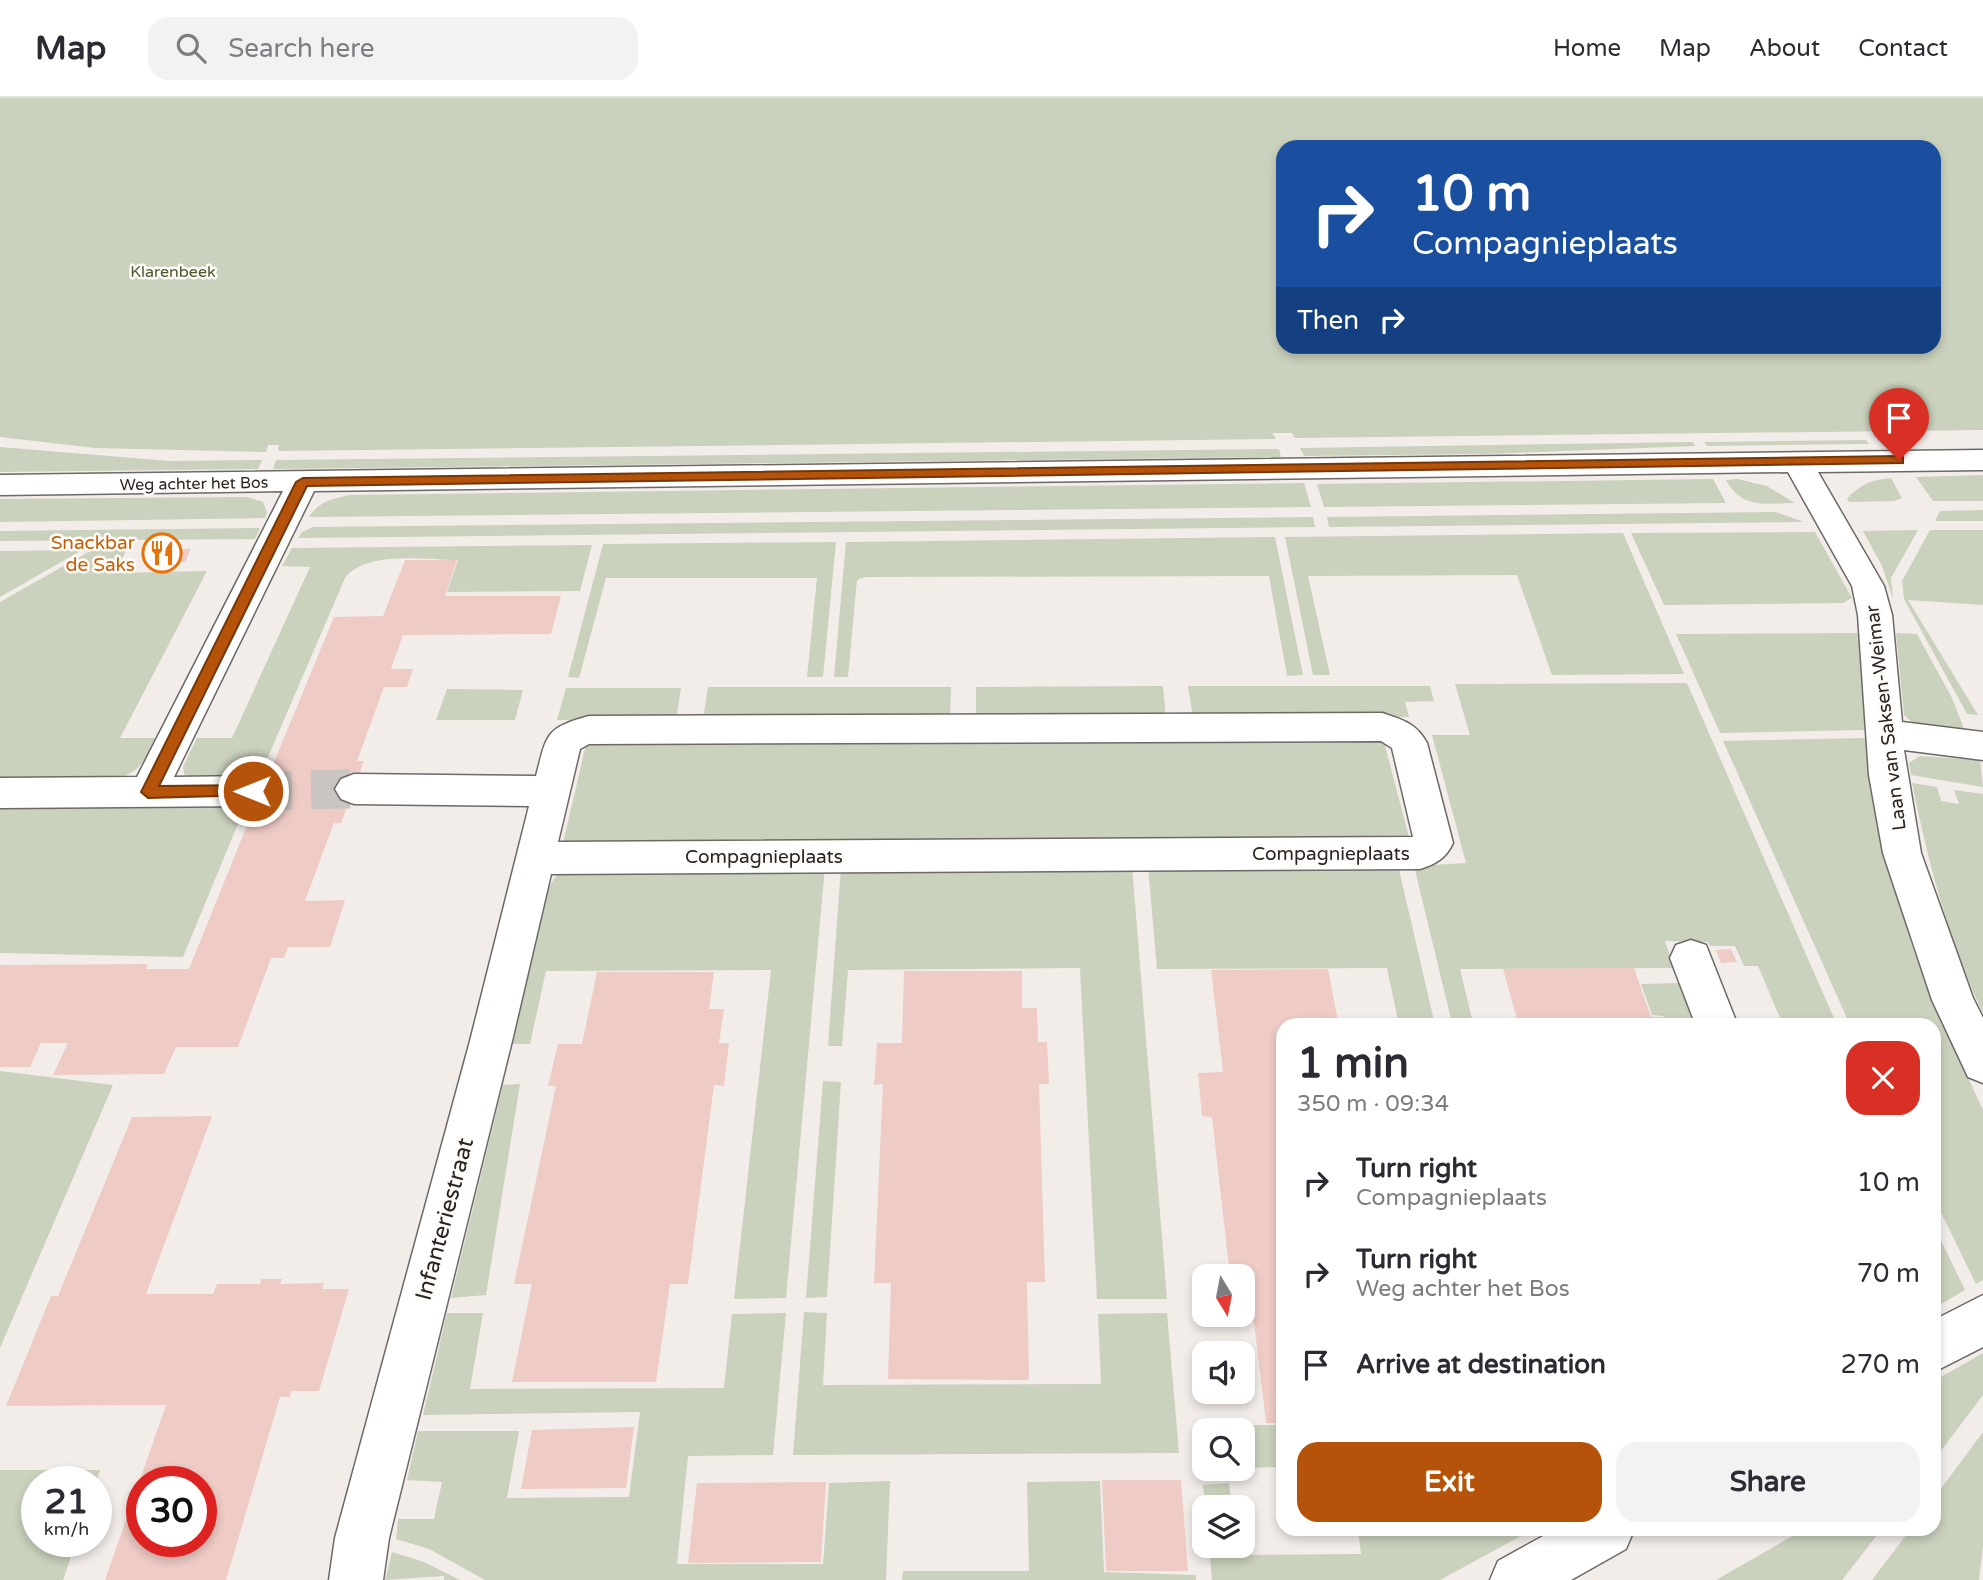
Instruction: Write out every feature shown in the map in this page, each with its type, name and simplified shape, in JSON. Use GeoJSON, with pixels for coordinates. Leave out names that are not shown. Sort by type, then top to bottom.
{"type":"FeatureCollection","features":[{"type":"Feature","properties":{"kind":"street","name":"Weg achter het Bos"},"geometry":{"type":"LineString","coordinates":[[0,485],[1983,460]]}},
{"type":"Feature","properties":{"kind":"street","name":"Laan van Saksen-Weimar"},"geometry":{"type":"LineString","coordinates":[[1797,461],[1868,586],[1875,615],[1888,775],[1902,853],[1948,987],[1983,1063]]}},
{"type":"Feature","properties":{"kind":"street"},"geometry":{"type":"LineString","coordinates":[[148,792],[303,482]]}},
{"type":"Feature","properties":{"kind":"street","name":"Compagnieplaats"},"geometry":{"type":"LineString","coordinates":[[1382,727],[1400,733],[1409,743],[1434,843],[1420,853],[535,858],[563,742],[574,734],[589,730],[1382,727]]}},
{"type":"Feature","properties":{"kind":"street"},"geometry":{"type":"LineString","coordinates":[[1884,734],[1983,746]]}},
{"type":"Feature","properties":{"kind":"street"},"geometry":{"type":"LineString","coordinates":[[354,789],[550,791]]}},
{"type":"Feature","properties":{"kind":"street"},"geometry":{"type":"LineString","coordinates":[[0,793],[253,791]]}},
{"type":"Feature","properties":{"kind":"street","name":"Infanteriestraat"},"geometry":{"type":"LineString","coordinates":[[356,1580],[362,1538],[491,1041],[535,858]]}},
{"type":"Feature","properties":{"kind":"street"},"geometry":{"type":"LineString","coordinates":[[1691,958],[1714,1018]]}},
{"type":"Feature","properties":{"kind":"street"},"geometry":{"type":"LineString","coordinates":[[1941,1343],[1983,1320]]}},
{"type":"Feature","properties":{"kind":"street"},"geometry":{"type":"LineString","coordinates":[[1517,1580],[1596,1536]]}},
{"type":"Feature","properties":{"kind":"green space","name":"Klarenbeek"},"geometry":{"type":"Polygon","coordinates":[[[0,98],[1983,98],[1983,430],[1295,438],[1292,433],[1272,433],[1276,439],[278,451],[279,445],[268,445],[266,452],[95,448],[0,437],[0,98]]]}},
{"type":"Feature","properties":{"kind":"green space"},"geometry":{"type":"Polygon","coordinates":[[[1866,440],[1869,444],[1707,446],[1704,442],[1866,440]]]}},
{"type":"Feature","properties":{"kind":"green space"},"geometry":{"type":"Polygon","coordinates":[[[1693,442],[1695,446],[1486,454],[1304,456],[1300,448],[1693,442]]]}},
{"type":"Feature","properties":{"kind":"green space"},"geometry":{"type":"Polygon","coordinates":[[[0,447],[170,461],[262,460],[258,469],[0,472],[0,447]]]}},
{"type":"Feature","properties":{"kind":"green space"},"geometry":{"type":"Polygon","coordinates":[[[1279,449],[1281,457],[273,469],[276,460],[1279,449]]]}},
{"type":"Feature","properties":{"kind":"green space"},"geometry":{"type":"Polygon","coordinates":[[[1983,475],[1983,501],[1933,501],[1916,477],[1983,475]]]}},
{"type":"Feature","properties":{"kind":"green space"},"geometry":{"type":"Polygon","coordinates":[[[1891,478],[1902,498],[1894,501],[1849,502],[1847,499],[1867,484],[1891,478]]]}},
{"type":"Feature","properties":{"kind":"green space"},"geometry":{"type":"Polygon","coordinates":[[[1713,479],[1726,503],[1324,507],[1317,484],[1713,479]]]}},
{"type":"Feature","properties":{"kind":"green space"},"geometry":{"type":"Polygon","coordinates":[[[1737,479],[1767,486],[1795,503],[1764,504],[1747,500],[1733,490],[1726,480],[1737,479]]]}},
{"type":"Feature","properties":{"kind":"green space"},"geometry":{"type":"Polygon","coordinates":[[[1304,483],[1311,507],[309,517],[321,505],[349,495],[1304,483]]]}},
{"type":"Feature","properties":{"kind":"green space"},"geometry":{"type":"Polygon","coordinates":[[[247,497],[263,502],[267,512],[265,518],[0,522],[0,499],[247,497]]]}},
{"type":"Feature","properties":{"kind":"green space"},"geometry":{"type":"Polygon","coordinates":[[[1983,510],[1983,521],[1935,521],[1940,511],[1983,510]]]}},
{"type":"Feature","properties":{"kind":"green space"},"geometry":{"type":"Polygon","coordinates":[[[1776,512],[1804,522],[1329,527],[1327,517],[1776,512]]]}},
{"type":"Feature","properties":{"kind":"green space"},"geometry":{"type":"Polygon","coordinates":[[[1313,517],[1315,527],[298,538],[302,532],[313,527],[1313,517]]]}},
{"type":"Feature","properties":{"kind":"green space"},"geometry":{"type":"Polygon","coordinates":[[[260,528],[255,539],[0,541],[0,531],[260,528]]]}},
{"type":"Feature","properties":{"kind":"green space"},"geometry":{"type":"Polygon","coordinates":[[[1918,530],[1891,578],[1893,599],[1882,566],[1863,531],[1918,530]]]}},
{"type":"Feature","properties":{"kind":"green space"},"geometry":{"type":"Polygon","coordinates":[[[1930,530],[1983,530],[1983,605],[1908,600],[1978,715],[1967,714],[1904,599],[1902,581],[1930,530]]]}},
{"type":"Feature","properties":{"kind":"green space"},"geometry":{"type":"Polygon","coordinates":[[[1815,532],[1852,598],[1843,603],[1664,605],[1631,533],[1815,532]]]}},
{"type":"Feature","properties":{"kind":"green space"},"geometry":{"type":"Polygon","coordinates":[[[1623,533],[1684,674],[1552,675],[1517,575],[1308,576],[1330,675],[1313,675],[1285,537],[1623,533]]]}},
{"type":"Feature","properties":{"kind":"green space"},"geometry":{"type":"Polygon","coordinates":[[[1275,537],[1303,675],[1287,676],[1269,576],[865,577],[857,580],[848,677],[834,677],[846,542],[1275,537]]]}},
{"type":"Feature","properties":{"kind":"green space"},"geometry":{"type":"Polygon","coordinates":[[[836,542],[823,677],[807,677],[817,578],[606,578],[579,678],[568,677],[603,544],[836,542]]]}},
{"type":"Feature","properties":{"kind":"green space"},"geometry":{"type":"Polygon","coordinates":[[[592,545],[580,591],[447,592],[458,560],[382,560],[355,569],[345,578],[268,757],[261,758],[252,780],[188,779],[184,774],[183,767],[197,738],[232,738],[310,567],[282,566],[292,548],[592,545]]]}},
{"type":"Feature","properties":{"kind":"green space"},"geometry":{"type":"Polygon","coordinates":[[[127,549],[115,573],[207,571],[120,738],[156,738],[149,752],[138,768],[119,778],[0,779],[0,602],[92,550],[127,549]]]}},
{"type":"Feature","properties":{"kind":"green space"},"geometry":{"type":"Polygon","coordinates":[[[82,550],[0,597],[0,551],[82,550]]]}},
{"type":"Feature","properties":{"kind":"green space"},"geometry":{"type":"Polygon","coordinates":[[[1858,633],[1865,730],[1720,733],[1676,634],[1858,633]]]}},
{"type":"Feature","properties":{"kind":"green space"},"geometry":{"type":"Polygon","coordinates":[[[1896,633],[1917,634],[1952,698],[1965,731],[1914,724],[1904,715],[1896,633]]]}},
{"type":"Feature","properties":{"kind":"green space"},"geometry":{"type":"Polygon","coordinates":[[[1687,683],[1834,1018],[1780,1018],[1758,966],[1744,966],[1735,946],[1665,941],[1674,968],[1460,969],[1472,1018],[1451,1018],[1414,866],[1466,863],[1432,735],[1470,735],[1455,684],[1687,683]]]}},
{"type":"Feature","properties":{"kind":"green space"},"geometry":{"type":"Polygon","coordinates":[[[1163,686],[1166,718],[976,719],[976,687],[1163,686]]]}},
{"type":"Feature","properties":{"kind":"green space"},"geometry":{"type":"Polygon","coordinates":[[[1188,686],[1430,686],[1434,701],[1405,702],[1409,717],[1193,718],[1188,686]]]}},
{"type":"Feature","properties":{"kind":"green space"},"geometry":{"type":"Polygon","coordinates":[[[708,687],[951,687],[950,717],[703,719],[708,687]]]}},
{"type":"Feature","properties":{"kind":"green space"},"geometry":{"type":"Polygon","coordinates":[[[566,688],[681,688],[676,720],[557,720],[566,688]]]}},
{"type":"Feature","properties":{"kind":"green space"},"geometry":{"type":"Polygon","coordinates":[[[447,689],[523,690],[515,720],[436,720],[447,689]]]}},
{"type":"Feature","properties":{"kind":"green space"},"geometry":{"type":"Polygon","coordinates":[[[1383,738],[1410,841],[563,843],[587,740],[1383,738]]]}},
{"type":"Feature","properties":{"kind":"green space"},"geometry":{"type":"Polygon","coordinates":[[[1865,738],[1882,849],[1913,949],[1940,1018],[1847,1018],[1723,741],[1865,738]]]}},
{"type":"Feature","properties":{"kind":"green space"},"geometry":{"type":"Polygon","coordinates":[[[1920,756],[1980,760],[1983,787],[1911,775],[1909,763],[1920,756]]]}},
{"type":"Feature","properties":{"kind":"green space"},"geometry":{"type":"Polygon","coordinates":[[[1912,783],[1937,787],[1941,801],[1959,804],[1954,790],[1983,794],[1983,1013],[1959,957],[1940,900],[1912,783]]]}},
{"type":"Feature","properties":{"kind":"green space"},"geometry":{"type":"Polygon","coordinates":[[[247,802],[183,957],[0,953],[0,806],[247,802]]]}},
{"type":"Feature","properties":{"kind":"green space"},"geometry":{"type":"Polygon","coordinates":[[[1398,865],[1433,1018],[1398,1018],[1387,968],[1157,969],[1148,866],[1398,865]]]}},
{"type":"Feature","properties":{"kind":"green space"},"geometry":{"type":"Polygon","coordinates":[[[1132,866],[1167,1299],[1097,1299],[1080,968],[848,970],[842,1046],[828,1046],[841,867],[1132,866]]]}},
{"type":"Feature","properties":{"kind":"green space"},"geometry":{"type":"Polygon","coordinates":[[[825,867],[786,1298],[734,1299],[771,970],[546,971],[530,1044],[512,1044],[548,888],[559,872],[825,867]]]}},
{"type":"Feature","properties":{"kind":"green space"},"geometry":{"type":"Polygon","coordinates":[[[1680,983],[1692,1018],[1664,1018],[1652,1015],[1641,984],[1680,983]]]}},
{"type":"Feature","properties":{"kind":"green space"},"geometry":{"type":"Polygon","coordinates":[[[1941,1019],[1983,1110],[1983,1280],[1976,1284],[1941,1212],[1941,1019]]]}},
{"type":"Feature","properties":{"kind":"green space"},"geometry":{"type":"Polygon","coordinates":[[[0,1071],[113,1085],[0,1348],[0,1071]]]}},
{"type":"Feature","properties":{"kind":"green space"},"geometry":{"type":"Polygon","coordinates":[[[823,1081],[841,1082],[827,1297],[806,1298],[823,1081]]]}},
{"type":"Feature","properties":{"kind":"green space"},"geometry":{"type":"Polygon","coordinates":[[[520,1084],[486,1295],[451,1298],[503,1085],[520,1084]]]}},
{"type":"Feature","properties":{"kind":"green space"},"geometry":{"type":"Polygon","coordinates":[[[1941,1240],[1965,1290],[1941,1304],[1941,1240]]]}},
{"type":"Feature","properties":{"kind":"green space"},"geometry":{"type":"Polygon","coordinates":[[[804,1312],[827,1313],[823,1385],[1101,1384],[1098,1314],[1167,1313],[1179,1453],[793,1455],[804,1312]]]}},
{"type":"Feature","properties":{"kind":"green space"},"geometry":{"type":"Polygon","coordinates":[[[447,1313],[483,1313],[470,1389],[724,1388],[732,1314],[786,1313],[773,1455],[688,1456],[677,1564],[823,1564],[829,1483],[890,1481],[886,1580],[485,1580],[429,1549],[396,1539],[398,1519],[434,1519],[442,1482],[407,1480],[418,1431],[519,1431],[507,1498],[629,1497],[640,1412],[423,1415],[447,1313]]]}},
{"type":"Feature","properties":{"kind":"green space"},"geometry":{"type":"Polygon","coordinates":[[[1983,1353],[1983,1395],[1941,1451],[1941,1377],[1983,1353]]]}},
{"type":"Feature","properties":{"kind":"green space"},"geometry":{"type":"Polygon","coordinates":[[[1255,1425],[1276,1425],[1276,1467],[1255,1468],[1255,1425]]]}},
{"type":"Feature","properties":{"kind":"green space"},"geometry":{"type":"Polygon","coordinates":[[[1983,1432],[1983,1545],[1979,1580],[1872,1580],[1905,1536],[1941,1536],[1941,1489],[1983,1432]]]}},
{"type":"Feature","properties":{"kind":"green space"},"geometry":{"type":"Polygon","coordinates":[[[0,1470],[21,1470],[21,1557],[71,1557],[63,1580],[0,1580],[0,1470]]]}},
{"type":"Feature","properties":{"kind":"green space"},"geometry":{"type":"Polygon","coordinates":[[[1100,1481],[1104,1572],[1196,1575],[1196,1580],[902,1580],[903,1571],[1029,1571],[1027,1482],[1100,1481]]]}},
{"type":"Feature","properties":{"kind":"green space"},"geometry":{"type":"Polygon","coordinates":[[[1229,1483],[1230,1495],[1204,1495],[1203,1485],[1229,1483]]]}},
{"type":"Feature","properties":{"kind":"green space"},"geometry":{"type":"Polygon","coordinates":[[[1359,1536],[1521,1536],[1440,1580],[1212,1580],[1210,1558],[1255,1558],[1255,1555],[1361,1554],[1359,1536]]]}},
{"type":"Feature","properties":{"kind":"green space"},"geometry":{"type":"Polygon","coordinates":[[[1793,1536],[1876,1536],[1842,1580],[1716,1580],[1793,1536]]]}},
{"type":"Feature","properties":{"kind":"green space"},"geometry":{"type":"Polygon","coordinates":[[[392,1552],[424,1562],[460,1580],[444,1580],[444,1576],[385,1580],[392,1552]]]}},
{"type":"Feature","properties":{"kind":"building"},"geometry":{"type":"Polygon","coordinates":[[[153,549],[191,549],[185,562],[146,562],[153,549]]]}},
{"type":"Feature","properties":{"kind":"building"},"geometry":{"type":"Polygon","coordinates":[[[405,560],[457,560],[445,596],[561,596],[551,634],[403,635],[391,669],[413,669],[407,687],[384,687],[357,761],[364,761],[354,789],[341,823],[334,823],[305,901],[345,900],[330,947],[288,947],[284,958],[271,958],[238,1047],[176,1047],[164,1074],[53,1075],[68,1043],[41,1043],[30,1067],[0,1067],[0,965],[148,964],[146,969],[189,969],[248,823],[240,823],[266,762],[274,762],[334,617],[383,616],[405,560]]]}},
{"type":"Feature","properties":{"kind":"building"},"geometry":{"type":"Polygon","coordinates":[[[1731,949],[1737,962],[1721,963],[1716,950],[1731,949]]]}},
{"type":"Feature","properties":{"kind":"building"},"geometry":{"type":"Polygon","coordinates":[[[1634,968],[1651,1017],[1662,1018],[1517,1018],[1503,969],[1634,968]]]}},
{"type":"Feature","properties":{"kind":"building"},"geometry":{"type":"Polygon","coordinates":[[[1328,969],[1337,1018],[1276,1018],[1276,1423],[1266,1423],[1255,1327],[1255,1264],[1229,1264],[1212,1117],[1202,1116],[1198,1073],[1223,1072],[1211,970],[1328,969]]]}},
{"type":"Feature","properties":{"kind":"building"},"geometry":{"type":"Polygon","coordinates":[[[904,971],[1022,971],[1022,1008],[1037,1008],[1038,1042],[1047,1042],[1049,1084],[1039,1084],[1045,1282],[1027,1282],[1029,1380],[888,1379],[891,1283],[874,1283],[883,1084],[874,1085],[877,1043],[902,1043],[904,971]]]}},
{"type":"Feature","properties":{"kind":"building"},"geometry":{"type":"Polygon","coordinates":[[[597,972],[714,972],[709,1009],[724,1009],[719,1043],[729,1043],[724,1086],[714,1085],[688,1284],[670,1284],[656,1382],[512,1382],[532,1284],[514,1284],[556,1086],[548,1086],[558,1044],[582,1044],[597,972]]]}},
{"type":"Feature","properties":{"kind":"building"},"geometry":{"type":"Polygon","coordinates":[[[212,1116],[146,1294],[213,1294],[217,1284],[260,1284],[261,1279],[282,1279],[280,1284],[324,1283],[322,1289],[349,1289],[319,1391],[291,1391],[290,1397],[280,1397],[226,1580],[105,1580],[126,1520],[126,1557],[217,1557],[217,1466],[145,1466],[166,1405],[6,1406],[51,1296],[58,1296],[132,1117],[212,1116]]]}},
{"type":"Feature","properties":{"kind":"building"},"geometry":{"type":"Polygon","coordinates":[[[634,1427],[626,1488],[521,1489],[532,1430],[634,1427]]]}},
{"type":"Feature","properties":{"kind":"building"},"geometry":{"type":"Polygon","coordinates":[[[1102,1480],[1181,1480],[1188,1571],[1106,1571],[1102,1480]]]}},
{"type":"Feature","properties":{"kind":"building"},"geometry":{"type":"Polygon","coordinates":[[[826,1482],[821,1562],[688,1563],[697,1483],[826,1482]]]}},
{"type":"Feature","properties":{"kind":"tunnel"},"geometry":{"type":"LineString","coordinates":[[253,791],[354,789]]}},
{"type":"Feature","properties":{"kind":"place","name":"Snackbar de Saks"},"geometry":{"type":"Point","coordinates":[162,553]}},
{"type":"Feature","properties":{"kind":"route"},"geometry":{"type":"LineString","coordinates":[[253,791],[148,792],[303,482],[1899,460]]}}]}
